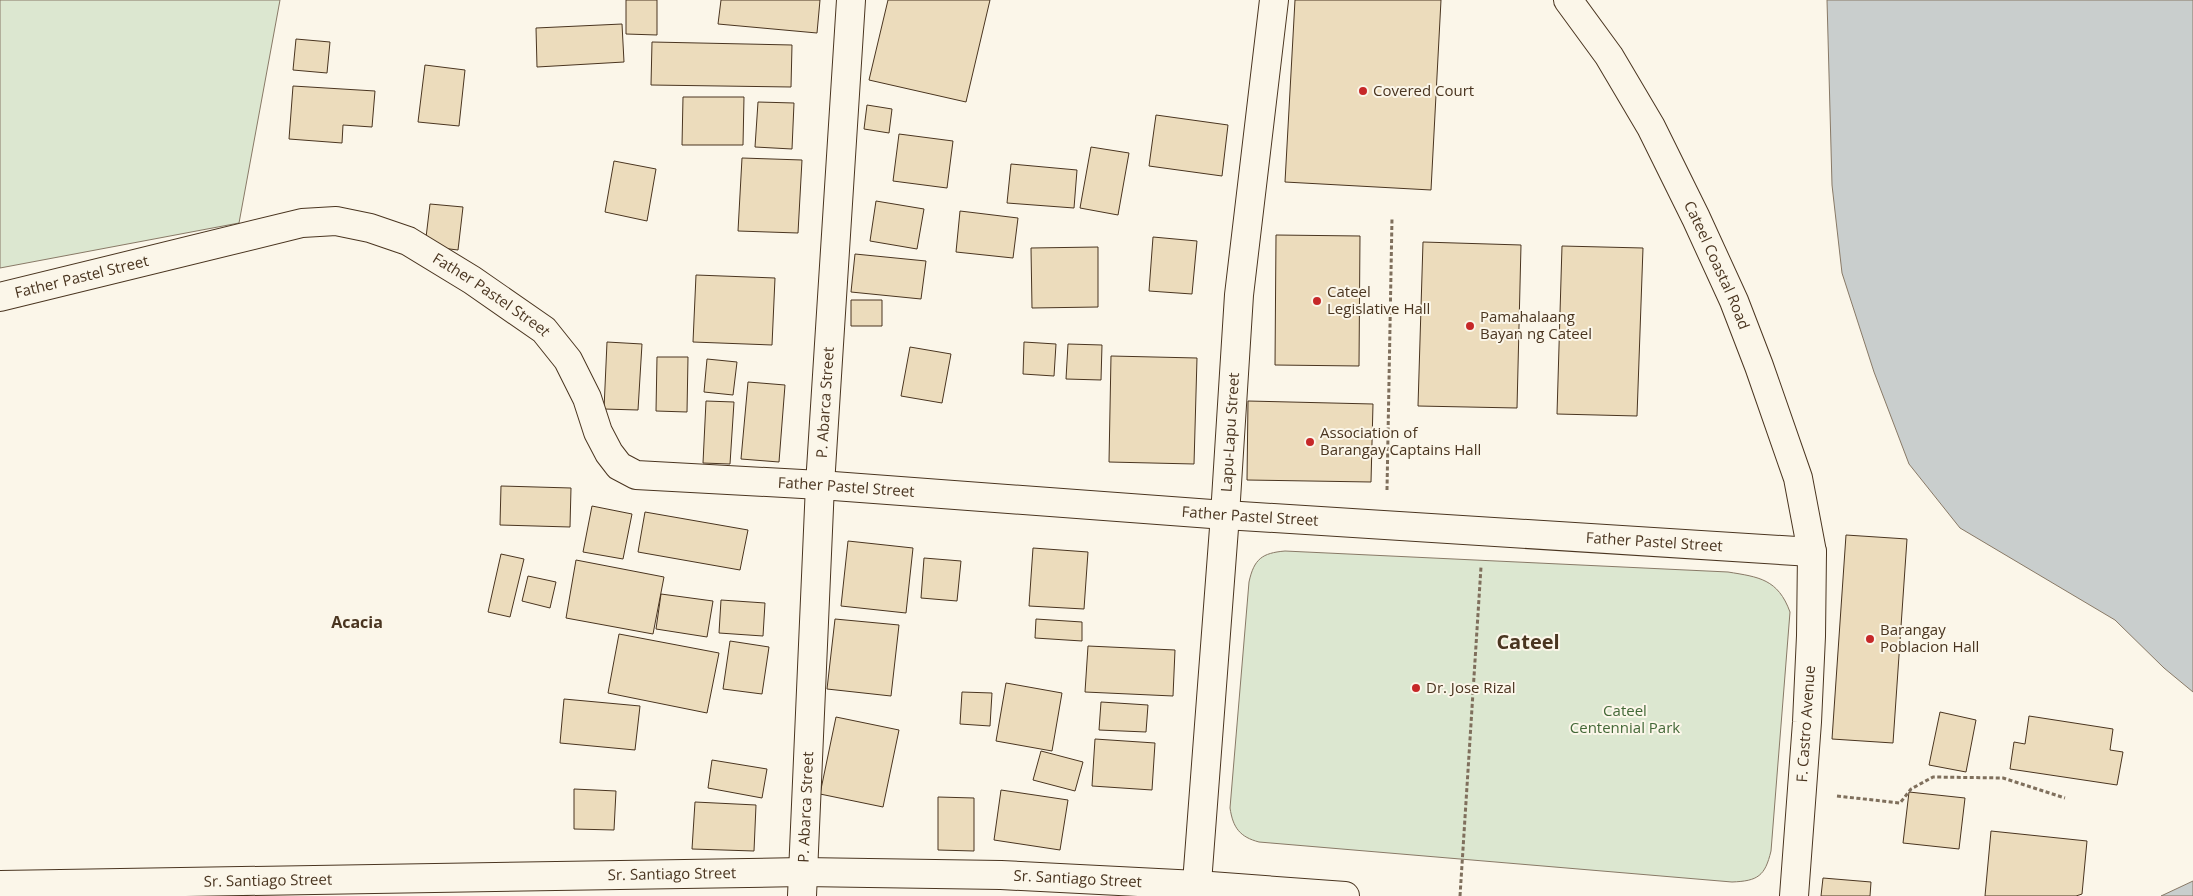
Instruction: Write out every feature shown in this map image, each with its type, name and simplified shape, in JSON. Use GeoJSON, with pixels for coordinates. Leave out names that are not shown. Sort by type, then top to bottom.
{"type":"FeatureCollection","features":[{"type":"Feature","properties":{"kind":"street","name":"P. Abarca Street"},"geometry":{"type":"LineString","coordinates":[[802,884],[820,485],[851,0]]}},
{"type":"Feature","properties":{"kind":"street","name":"Lapu-Lapu Street"},"geometry":{"type":"LineString","coordinates":[[1196,891],[1225,515],[1239,295],[1274,0]]}},
{"type":"Feature","properties":{"kind":"street","name":"Cateel Coastal Road"},"geometry":{"type":"LineString","coordinates":[[1568,0],[1609,56],[1651,127],[1734,301],[1798,478],[1812,552]]}},
{"type":"Feature","properties":{"kind":"street","name":"Father Pastel Street"},"geometry":{"type":"LineString","coordinates":[[0,297],[302,223],[336,222],[370,228],[408,241],[472,280],[544,330],[568,360],[587,398],[598,432],[609,453],[619,466],[636,475],[820,485],[1386,526],[1812,552]]}},
{"type":"Feature","properties":{"kind":"street","name":"F. Castro Avenue"},"geometry":{"type":"LineString","coordinates":[[1794,896],[1811,636],[1812,552]]}},
{"type":"Feature","properties":{"kind":"street","name":"Sr. Santiago Street"},"geometry":{"type":"LineString","coordinates":[[0,885],[351,888],[802,884],[1001,875],[1196,891],[1344,896]]}},
{"type":"Feature","properties":{"kind":"path"},"geometry":{"type":"LineString","coordinates":[[1386,526],[1392,218]]}},
{"type":"Feature","properties":{"kind":"path"},"geometry":{"type":"LineString","coordinates":[[1460,896],[1484,532]]}},
{"type":"Feature","properties":{"kind":"path"},"geometry":{"type":"LineString","coordinates":[[1801,793],[1900,803],[1911,789],[1933,777],[2004,778],[2065,798]]}},
{"type":"Feature","properties":{"kind":"green space"},"geometry":{"type":"Polygon","coordinates":[[[0,0],[280,0],[239,223],[0,268],[0,0]]]}},
{"type":"Feature","properties":{"kind":"green space","name":"Cateel Centennial Park"},"geometry":{"type":"Polygon","coordinates":[[[1285,551],[1728,572],[1758,578],[1773,586],[1780,593],[1790,612],[1771,851],[1763,872],[1759,876],[1748,880],[1732,882],[1259,842],[1242,834],[1235,826],[1230,808],[1249,582],[1251,574],[1260,559],[1270,553],[1285,551]]]}},
{"type":"Feature","properties":{"kind":"shaded area"},"geometry":{"type":"Polygon","coordinates":[[[1827,0],[2193,0],[2193,692],[2164,668],[2115,620],[1960,528],[1909,464],[1874,372],[1842,273],[1832,185],[1827,0]]]}},
{"type":"Feature","properties":{"kind":"shaded area"},"geometry":{"type":"Polygon","coordinates":[[[2193,881],[2193,896],[2161,896],[2193,881]]]}},
{"type":"Feature","properties":{"kind":"building"},"geometry":{"type":"Polygon","coordinates":[[[626,0],[657,0],[657,35],[626,34],[626,0]]]}},
{"type":"Feature","properties":{"kind":"building"},"geometry":{"type":"Polygon","coordinates":[[[721,0],[820,0],[817,33],[718,24],[721,0]]]}},
{"type":"Feature","properties":{"kind":"building"},"geometry":{"type":"Polygon","coordinates":[[[888,0],[990,0],[966,102],[869,80],[888,0]]]}},
{"type":"Feature","properties":{"kind":"building","name":"Covered Court"},"geometry":{"type":"Polygon","coordinates":[[[1295,0],[1441,0],[1431,190],[1285,182],[1295,0]]]}},
{"type":"Feature","properties":{"kind":"building"},"geometry":{"type":"Polygon","coordinates":[[[622,24],[624,62],[537,67],[536,28],[622,24]]]}},
{"type":"Feature","properties":{"kind":"building"},"geometry":{"type":"Polygon","coordinates":[[[296,39],[330,42],[327,73],[293,70],[296,39]]]}},
{"type":"Feature","properties":{"kind":"building"},"geometry":{"type":"Polygon","coordinates":[[[652,42],[792,45],[791,87],[651,85],[652,42]]]}},
{"type":"Feature","properties":{"kind":"building"},"geometry":{"type":"Polygon","coordinates":[[[425,65],[465,70],[459,126],[418,122],[425,65]]]}},
{"type":"Feature","properties":{"kind":"building"},"geometry":{"type":"Polygon","coordinates":[[[293,86],[375,91],[372,127],[343,125],[342,143],[289,139],[293,86]]]}},
{"type":"Feature","properties":{"kind":"building"},"geometry":{"type":"Polygon","coordinates":[[[683,97],[744,97],[743,145],[682,145],[683,97]]]}},
{"type":"Feature","properties":{"kind":"building"},"geometry":{"type":"Polygon","coordinates":[[[758,102],[794,103],[792,149],[755,147],[758,102]]]}},
{"type":"Feature","properties":{"kind":"building"},"geometry":{"type":"Polygon","coordinates":[[[867,105],[892,109],[889,133],[864,129],[867,105]]]}},
{"type":"Feature","properties":{"kind":"building"},"geometry":{"type":"Polygon","coordinates":[[[1156,115],[1228,125],[1222,176],[1149,166],[1156,115]]]}},
{"type":"Feature","properties":{"kind":"building"},"geometry":{"type":"Polygon","coordinates":[[[899,134],[953,141],[947,188],[893,181],[899,134]]]}},
{"type":"Feature","properties":{"kind":"building"},"geometry":{"type":"Polygon","coordinates":[[[1091,147],[1129,153],[1118,215],[1080,208],[1091,147]]]}},
{"type":"Feature","properties":{"kind":"building"},"geometry":{"type":"Polygon","coordinates":[[[742,158],[802,160],[798,233],[738,231],[742,158]]]}},
{"type":"Feature","properties":{"kind":"building"},"geometry":{"type":"Polygon","coordinates":[[[614,161],[656,169],[647,221],[605,212],[614,161]]]}},
{"type":"Feature","properties":{"kind":"building"},"geometry":{"type":"Polygon","coordinates":[[[1011,164],[1077,170],[1074,208],[1007,203],[1011,164]]]}},
{"type":"Feature","properties":{"kind":"building"},"geometry":{"type":"Polygon","coordinates":[[[876,201],[924,209],[917,249],[870,241],[876,201]]]}},
{"type":"Feature","properties":{"kind":"building"},"geometry":{"type":"Polygon","coordinates":[[[430,204],[463,207],[458,250],[425,246],[430,204]]]}},
{"type":"Feature","properties":{"kind":"building"},"geometry":{"type":"Polygon","coordinates":[[[960,211],[1018,218],[1013,258],[956,252],[960,211]]]}},
{"type":"Feature","properties":{"kind":"building","name":"Cateel Legislative Hall"},"geometry":{"type":"Polygon","coordinates":[[[1276,235],[1360,236],[1359,366],[1275,365],[1276,235]]]}},
{"type":"Feature","properties":{"kind":"building"},"geometry":{"type":"Polygon","coordinates":[[[1153,237],[1197,241],[1192,294],[1149,291],[1153,237]]]}},
{"type":"Feature","properties":{"kind":"building","name":"Pamahalaang Bayan ng Cateel"},"geometry":{"type":"Polygon","coordinates":[[[1423,242],[1521,245],[1517,408],[1418,406],[1423,242]]]}},
{"type":"Feature","properties":{"kind":"building"},"geometry":{"type":"Polygon","coordinates":[[[1562,246],[1643,248],[1637,416],[1557,414],[1562,246]]]}},
{"type":"Feature","properties":{"kind":"building"},"geometry":{"type":"Polygon","coordinates":[[[1098,247],[1098,307],[1032,308],[1031,248],[1098,247]]]}},
{"type":"Feature","properties":{"kind":"building"},"geometry":{"type":"Polygon","coordinates":[[[855,254],[926,261],[921,299],[851,292],[855,254]]]}},
{"type":"Feature","properties":{"kind":"building"},"geometry":{"type":"Polygon","coordinates":[[[696,275],[775,278],[772,345],[693,342],[696,275]]]}},
{"type":"Feature","properties":{"kind":"building"},"geometry":{"type":"Polygon","coordinates":[[[851,300],[882,300],[882,326],[851,326],[851,300]]]}},
{"type":"Feature","properties":{"kind":"building"},"geometry":{"type":"Polygon","coordinates":[[[607,342],[642,344],[638,410],[604,409],[607,342]]]}},
{"type":"Feature","properties":{"kind":"building"},"geometry":{"type":"Polygon","coordinates":[[[1024,342],[1056,344],[1054,376],[1023,374],[1024,342]]]}},
{"type":"Feature","properties":{"kind":"building"},"geometry":{"type":"Polygon","coordinates":[[[1068,344],[1102,345],[1101,380],[1066,379],[1068,344]]]}},
{"type":"Feature","properties":{"kind":"building"},"geometry":{"type":"Polygon","coordinates":[[[910,347],[951,354],[942,403],[901,396],[910,347]]]}},
{"type":"Feature","properties":{"kind":"building"},"geometry":{"type":"Polygon","coordinates":[[[1111,356],[1197,358],[1194,464],[1109,462],[1111,356]]]}},
{"type":"Feature","properties":{"kind":"building"},"geometry":{"type":"Polygon","coordinates":[[[657,357],[688,357],[687,412],[656,411],[657,357]]]}},
{"type":"Feature","properties":{"kind":"building"},"geometry":{"type":"Polygon","coordinates":[[[707,359],[737,362],[733,395],[704,392],[707,359]]]}},
{"type":"Feature","properties":{"kind":"building"},"geometry":{"type":"Polygon","coordinates":[[[748,382],[785,385],[779,462],[741,459],[748,382]]]}},
{"type":"Feature","properties":{"kind":"building"},"geometry":{"type":"Polygon","coordinates":[[[706,401],[734,402],[730,464],[703,463],[706,401]]]}},
{"type":"Feature","properties":{"kind":"building","name":"Association of Barangay Captains Hall"},"geometry":{"type":"Polygon","coordinates":[[[1248,401],[1373,404],[1371,482],[1247,480],[1248,401]]]}},
{"type":"Feature","properties":{"kind":"building"},"geometry":{"type":"Polygon","coordinates":[[[501,486],[571,488],[570,527],[500,525],[501,486]]]}},
{"type":"Feature","properties":{"kind":"building"},"geometry":{"type":"Polygon","coordinates":[[[592,506],[632,514],[623,559],[583,552],[592,506]]]}},
{"type":"Feature","properties":{"kind":"building"},"geometry":{"type":"Polygon","coordinates":[[[645,512],[748,530],[740,570],[638,552],[645,512]]]}},
{"type":"Feature","properties":{"kind":"building","name":"Barangay Poblacion Hall"},"geometry":{"type":"Polygon","coordinates":[[[1846,535],[1907,539],[1893,743],[1832,739],[1846,535]]]}},
{"type":"Feature","properties":{"kind":"building"},"geometry":{"type":"Polygon","coordinates":[[[848,541],[913,548],[906,613],[841,606],[848,541]]]}},
{"type":"Feature","properties":{"kind":"building"},"geometry":{"type":"Polygon","coordinates":[[[1033,548],[1088,552],[1084,609],[1029,606],[1033,548]]]}},
{"type":"Feature","properties":{"kind":"building"},"geometry":{"type":"Polygon","coordinates":[[[501,554],[524,559],[510,617],[488,612],[501,554]]]}},
{"type":"Feature","properties":{"kind":"building"},"geometry":{"type":"Polygon","coordinates":[[[924,558],[961,561],[957,601],[921,598],[924,558]]]}},
{"type":"Feature","properties":{"kind":"building"},"geometry":{"type":"Polygon","coordinates":[[[576,560],[664,577],[653,634],[566,618],[576,560]]]}},
{"type":"Feature","properties":{"kind":"building"},"geometry":{"type":"Polygon","coordinates":[[[528,576],[556,582],[550,608],[522,601],[528,576]]]}},
{"type":"Feature","properties":{"kind":"building"},"geometry":{"type":"Polygon","coordinates":[[[661,594],[713,601],[707,637],[656,629],[661,594]]]}},
{"type":"Feature","properties":{"kind":"building"},"geometry":{"type":"Polygon","coordinates":[[[721,600],[765,603],[763,636],[719,633],[721,600]]]}},
{"type":"Feature","properties":{"kind":"building"},"geometry":{"type":"Polygon","coordinates":[[[835,619],[899,625],[891,696],[827,689],[835,619]]]}},
{"type":"Feature","properties":{"kind":"building"},"geometry":{"type":"Polygon","coordinates":[[[1036,619],[1082,622],[1082,641],[1035,638],[1036,619]]]}},
{"type":"Feature","properties":{"kind":"building"},"geometry":{"type":"Polygon","coordinates":[[[619,634],[719,653],[707,713],[608,693],[619,634]]]}},
{"type":"Feature","properties":{"kind":"building"},"geometry":{"type":"Polygon","coordinates":[[[730,641],[769,647],[762,694],[723,689],[730,641]]]}},
{"type":"Feature","properties":{"kind":"building"},"geometry":{"type":"Polygon","coordinates":[[[1088,646],[1175,650],[1173,696],[1085,692],[1088,646]]]}},
{"type":"Feature","properties":{"kind":"building"},"geometry":{"type":"Polygon","coordinates":[[[1006,683],[1062,693],[1052,751],[996,741],[1006,683]]]}},
{"type":"Feature","properties":{"kind":"building"},"geometry":{"type":"Polygon","coordinates":[[[962,692],[992,693],[990,726],[960,724],[962,692]]]}},
{"type":"Feature","properties":{"kind":"building"},"geometry":{"type":"Polygon","coordinates":[[[564,699],[640,706],[635,750],[560,743],[564,699]]]}},
{"type":"Feature","properties":{"kind":"building"},"geometry":{"type":"Polygon","coordinates":[[[1101,702],[1148,705],[1146,732],[1099,730],[1101,702]]]}},
{"type":"Feature","properties":{"kind":"building"},"geometry":{"type":"Polygon","coordinates":[[[1940,712],[1976,720],[1966,772],[1929,765],[1940,712]]]}},
{"type":"Feature","properties":{"kind":"building"},"geometry":{"type":"Polygon","coordinates":[[[2029,716],[2113,729],[2110,750],[2123,752],[2117,785],[2010,769],[2014,742],[2025,744],[2029,716]]]}},
{"type":"Feature","properties":{"kind":"building"},"geometry":{"type":"Polygon","coordinates":[[[836,717],[899,730],[883,807],[820,794],[836,717]]]}},
{"type":"Feature","properties":{"kind":"building"},"geometry":{"type":"Polygon","coordinates":[[[1095,739],[1155,743],[1152,790],[1092,786],[1095,739]]]}},
{"type":"Feature","properties":{"kind":"building"},"geometry":{"type":"Polygon","coordinates":[[[1041,751],[1083,762],[1075,791],[1033,780],[1041,751]]]}},
{"type":"Feature","properties":{"kind":"building"},"geometry":{"type":"Polygon","coordinates":[[[712,760],[767,769],[762,798],[708,788],[712,760]]]}},
{"type":"Feature","properties":{"kind":"building"},"geometry":{"type":"Polygon","coordinates":[[[574,789],[616,791],[614,830],[574,829],[574,789]]]}},
{"type":"Feature","properties":{"kind":"building"},"geometry":{"type":"Polygon","coordinates":[[[1001,790],[1068,800],[1060,850],[994,840],[1001,790]]]}},
{"type":"Feature","properties":{"kind":"building"},"geometry":{"type":"Polygon","coordinates":[[[1909,792],[1965,798],[1959,849],[1903,843],[1909,792]]]}},
{"type":"Feature","properties":{"kind":"building"},"geometry":{"type":"Polygon","coordinates":[[[938,797],[974,798],[974,851],[938,850],[938,797]]]}},
{"type":"Feature","properties":{"kind":"building"},"geometry":{"type":"Polygon","coordinates":[[[695,802],[756,805],[754,851],[692,849],[695,802]]]}},
{"type":"Feature","properties":{"kind":"building"},"geometry":{"type":"Polygon","coordinates":[[[1991,831],[2087,841],[2082,894],[2076,896],[1985,896],[1991,831]]]}},
{"type":"Feature","properties":{"kind":"building"},"geometry":{"type":"Polygon","coordinates":[[[1823,878],[1871,882],[1870,896],[1821,896],[1823,878]]]}},
{"type":"Feature","properties":{"kind":"place","name":"Covered Court"},"geometry":{"type":"Point","coordinates":[1363,91]}},
{"type":"Feature","properties":{"kind":"place","name":"Cateel Legislative Hall"},"geometry":{"type":"Point","coordinates":[1317,301]}},
{"type":"Feature","properties":{"kind":"place","name":"Pamahalaang Bayan ng Cateel"},"geometry":{"type":"Point","coordinates":[1470,326]}},
{"type":"Feature","properties":{"kind":"place","name":"Association of Barangay Captains Hall"},"geometry":{"type":"Point","coordinates":[1310,442]}},
{"type":"Feature","properties":{"kind":"place","name":"Barangay Poblacion Hall"},"geometry":{"type":"Point","coordinates":[1870,639]}},
{"type":"Feature","properties":{"kind":"place","name":"Dr. Jose Rizal"},"geometry":{"type":"Point","coordinates":[1416,688]}},
{"type":"Feature","properties":{"kind":"district","name":"Acacia"},"geometry":{"type":"Point","coordinates":[357,622]}},
{"type":"Feature","properties":{"kind":"district","name":"Cateel"},"geometry":{"type":"Point","coordinates":[1528,642]}}]}
